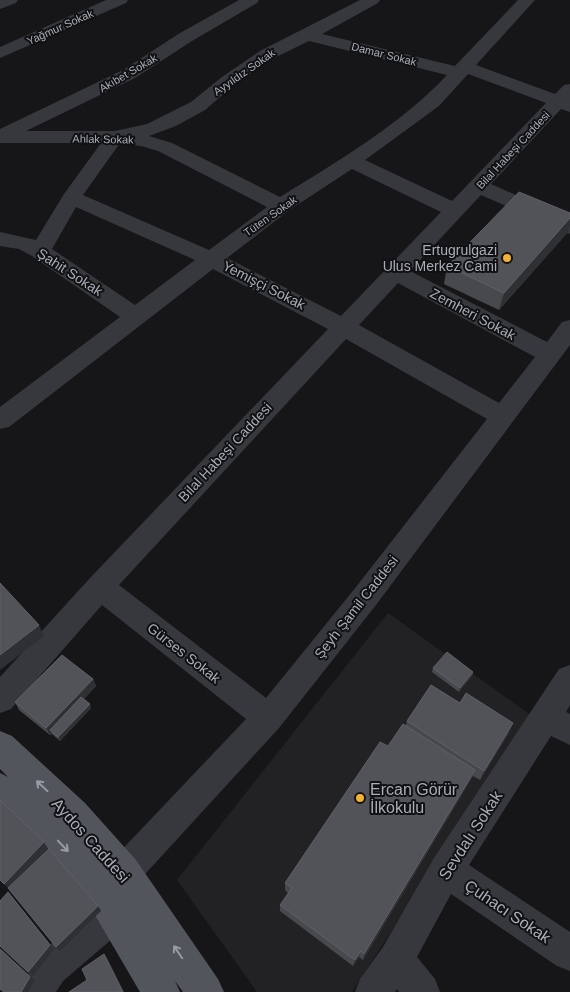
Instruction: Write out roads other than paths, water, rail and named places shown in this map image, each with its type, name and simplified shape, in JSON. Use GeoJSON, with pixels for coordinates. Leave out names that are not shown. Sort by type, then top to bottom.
{"type":"FeatureCollection","features":[{"type":"Feature","properties":{"kind":"main road","name":"Aydos Caddesi"},"geometry":{"type":"LineString","coordinates":[[0,747],[73,815],[124,872],[205,992]]}},
{"type":"Feature","properties":{"kind":"main road","name":"Aydos Caddesi"},"geometry":{"type":"LineString","coordinates":[[0,790],[52,835],[98,885],[114,915],[162,992]]}},
{"type":"Feature","properties":{"kind":"street"},"geometry":{"type":"LineString","coordinates":[[0,4],[10,0]]}},
{"type":"Feature","properties":{"kind":"street","name":"Yağmur Sokak"},"geometry":{"type":"LineString","coordinates":[[0,53],[120,0]]}},
{"type":"Feature","properties":{"kind":"street","name":"Akıbet Sokak"},"geometry":{"type":"LineString","coordinates":[[0,137],[129,74],[186,37],[251,0]]}},
{"type":"Feature","properties":{"kind":"street","name":"Ayyıldız Sokak"},"geometry":{"type":"LineString","coordinates":[[115,137],[153,129],[169,122],[198,106],[228,80],[266,55],[308,35],[372,0]]}},
{"type":"Feature","properties":{"kind":"street","name":"Tüten Sokak"},"geometry":{"type":"LineString","coordinates":[[0,420],[281,206],[350,161],[432,102],[527,0]]}},
{"type":"Feature","properties":{"kind":"street","name":"Damar Sokak"},"geometry":{"type":"LineString","coordinates":[[308,35],[463,70],[566,99]]}},
{"type":"Feature","properties":{"kind":"street","name":"Bilal Habeşi Caddesi"},"geometry":{"type":"LineString","coordinates":[[0,699],[100,587],[344,326],[454,210],[566,99]]}},
{"type":"Feature","properties":{"kind":"street","name":"Ahlak Sokak"},"geometry":{"type":"LineString","coordinates":[[0,137],[115,137],[142,140],[165,147],[281,206]]}},
{"type":"Feature","properties":{"kind":"street"},"geometry":{"type":"LineString","coordinates":[[40,251],[71,198],[115,137]]}},
{"type":"Feature","properties":{"kind":"street"},"geometry":{"type":"LineString","coordinates":[[350,161],[454,210]]}},
{"type":"Feature","properties":{"kind":"street"},"geometry":{"type":"LineString","coordinates":[[478,186],[570,227]]}},
{"type":"Feature","properties":{"kind":"street","name":"Yemişçi Sokak"},"geometry":{"type":"LineString","coordinates":[[71,198],[135,223],[211,258],[344,326],[503,416]]}},
{"type":"Feature","properties":{"kind":"street","name":"Şahit Sokak"},"geometry":{"type":"LineString","coordinates":[[0,239],[24,243],[40,251],[135,316]]}},
{"type":"Feature","properties":{"kind":"street","name":"Zemheri Sokak"},"geometry":{"type":"LineString","coordinates":[[396,273],[550,354]]}},
{"type":"Feature","properties":{"kind":"street","name":"Şeyh Şamil Caddesi"},"geometry":{"type":"LineString","coordinates":[[124,872],[268,718],[366,596],[570,328]]}},
{"type":"Feature","properties":{"kind":"street","name":"Gürses Sokak"},"geometry":{"type":"LineString","coordinates":[[100,587],[268,718]]}},
{"type":"Feature","properties":{"kind":"street","name":"Sevdalı Sokak"},"geometry":{"type":"LineString","coordinates":[[373,992],[396,960],[446,870],[558,723],[570,680]]}},
{"type":"Feature","properties":{"kind":"street","name":"Çuhacı Sokak"},"geometry":{"type":"LineString","coordinates":[[446,870],[570,953]]}},
{"type":"Feature","properties":{"kind":"street"},"geometry":{"type":"LineString","coordinates":[[36,992],[50,968],[114,915]]}},
{"type":"Feature","properties":{"kind":"street"},"geometry":{"type":"LineString","coordinates":[[396,960],[422,992]]}},
{"type":"Feature","properties":{"kind":"place","name":"Ertugrulgazi Ulus Merkez Cami"},"geometry":{"type":"Point","coordinates":[507,258]}},
{"type":"Feature","properties":{"kind":"place","name":"Ercan Görür İlkokulu"},"geometry":{"type":"Point","coordinates":[360,798]}}]}
